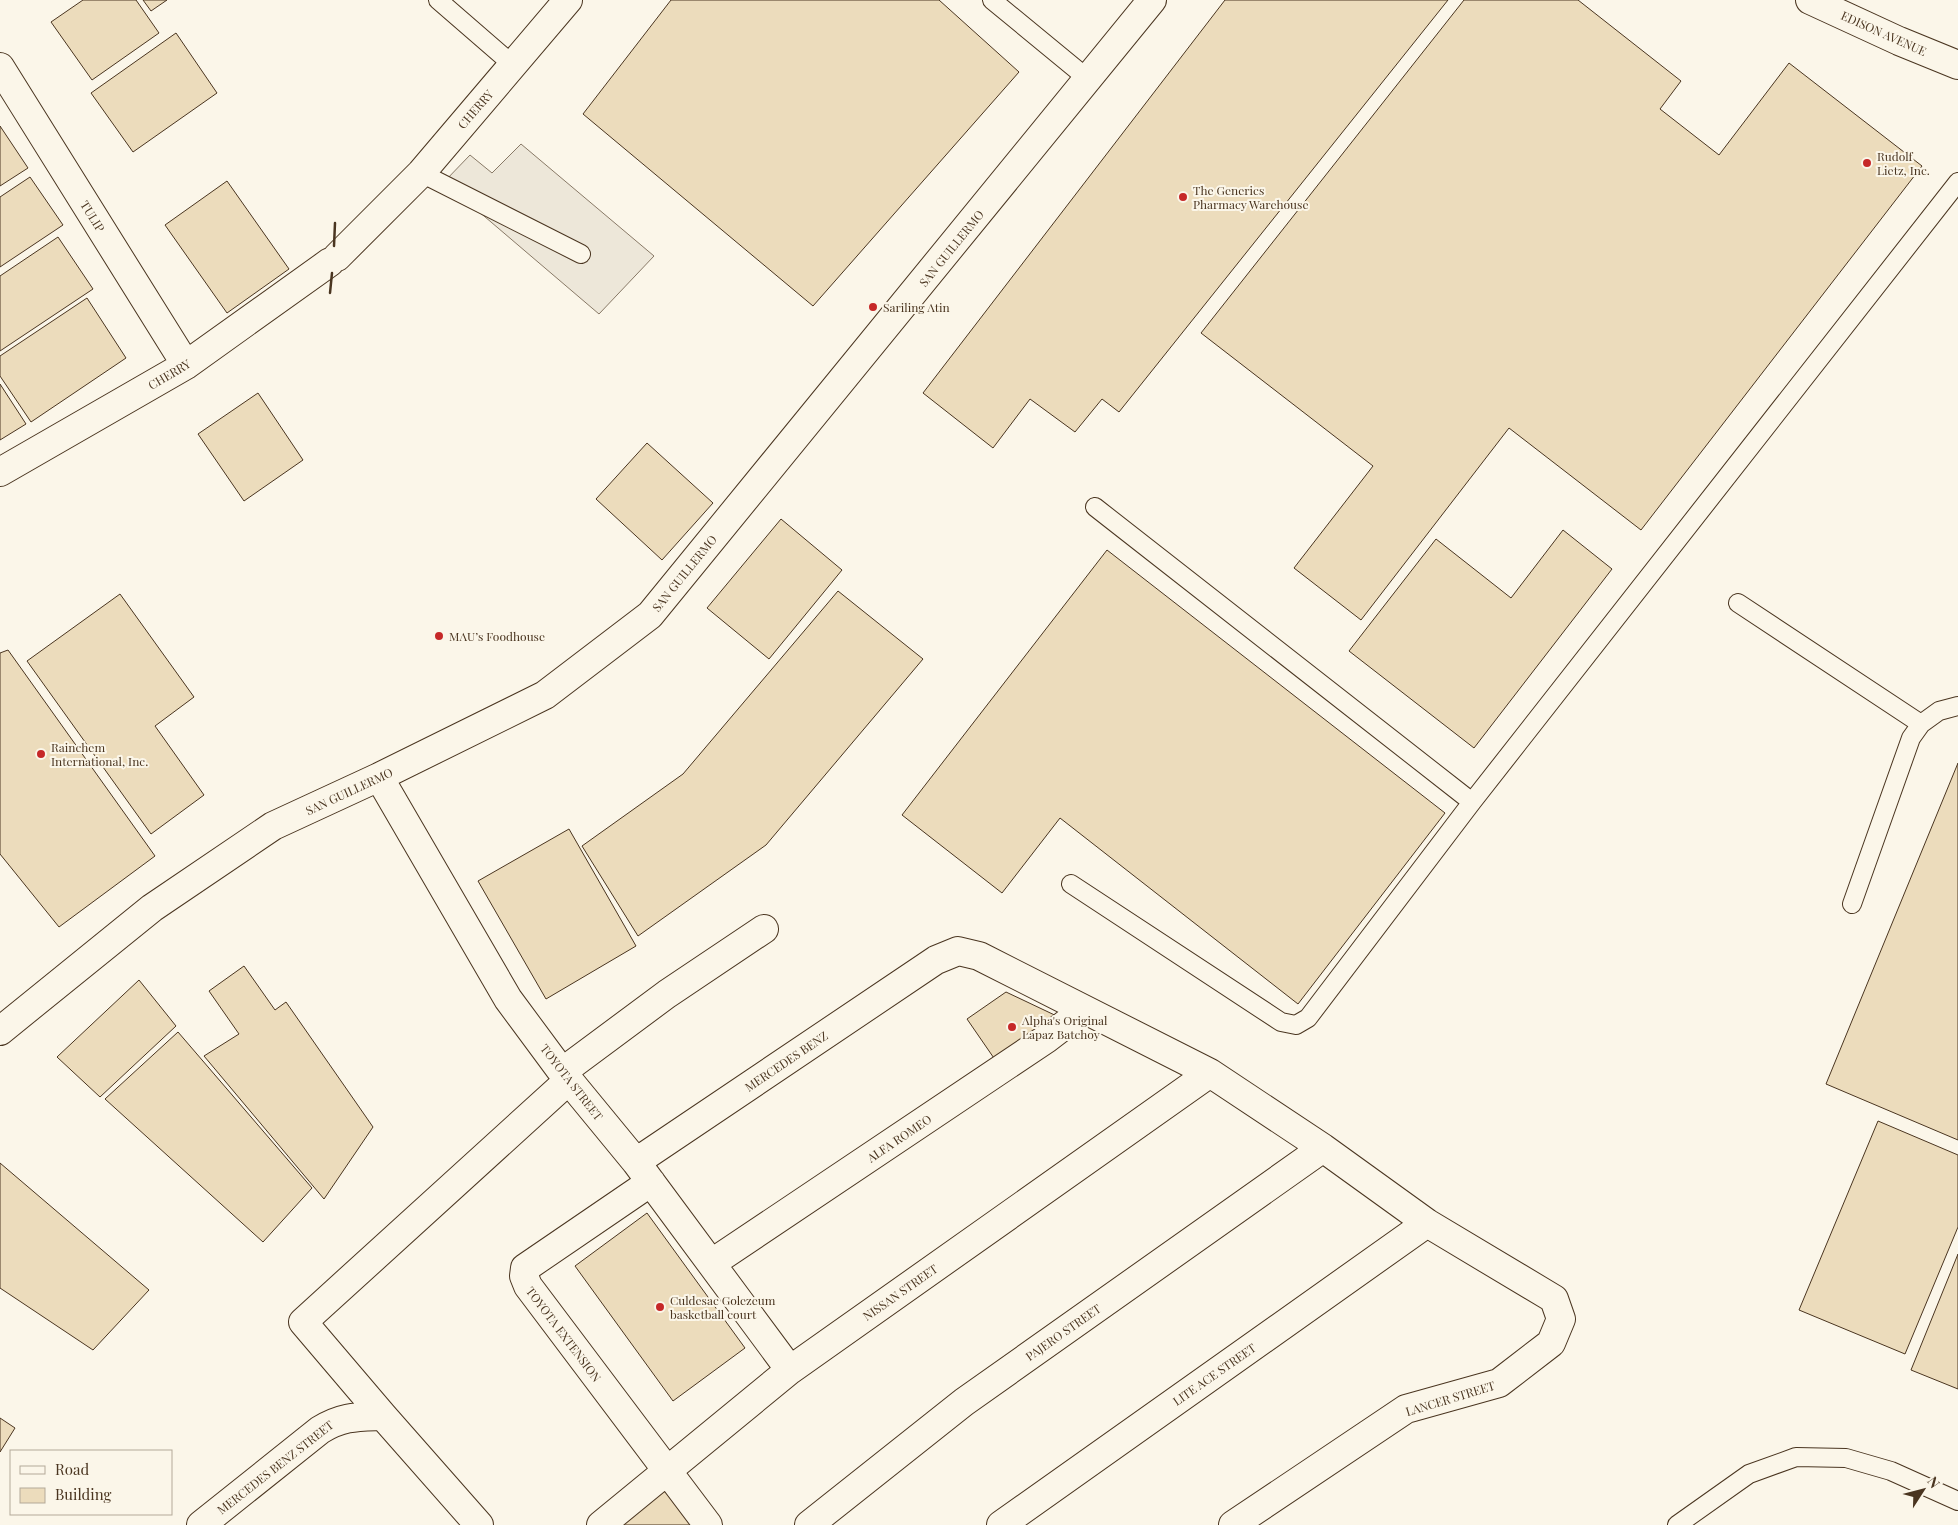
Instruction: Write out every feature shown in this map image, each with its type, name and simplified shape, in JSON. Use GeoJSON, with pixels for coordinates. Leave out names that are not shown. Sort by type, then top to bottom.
{"type":"FeatureCollection","features":[{"type":"Feature","properties":{"kind":"street","name":"CHERRY"},"geometry":{"type":"LineString","coordinates":[[0,472],[186,365],[334,260],[421,173],[568,0]]}},
{"type":"Feature","properties":{"kind":"street","name":"SAN GUILLERMO"},"geometry":{"type":"LineString","coordinates":[[0,1031],[152,908],[272,826],[379,777],[545,695],[650,615],[1152,0]]}},
{"type":"Feature","properties":{"kind":"street","name":"EDISON AVENUE"},"geometry":{"type":"LineString","coordinates":[[1810,0],[1898,41],[1958,65]]}},
{"type":"Feature","properties":{"kind":"street","name":"TULIP"},"geometry":{"type":"LineString","coordinates":[[0,67],[186,365]]}},
{"type":"Feature","properties":{"kind":"street","name":"TOYOTA STREET"},"geometry":{"type":"LineString","coordinates":[[379,777],[508,998],[566,1076],[644,1172],[790,1370]]}},
{"type":"Feature","properties":{"kind":"street"},"geometry":{"type":"LineString","coordinates":[[479,1525],[303,1322],[566,1076],[667,994],[764,929]]}},
{"type":"Feature","properties":{"kind":"street","name":"MERCEDES BENZ"},"geometry":{"type":"LineString","coordinates":[[644,1172],[936,960],[958,951],[979,956],[1210,1073],[1323,1148],[1427,1223],[1554,1299]]}},
{"type":"Feature","properties":{"kind":"street","name":"ALFA ROMEO"},"geometry":{"type":"LineString","coordinates":[[712,1263],[1046,1039],[1084,1010]]}},
{"type":"Feature","properties":{"kind":"street","name":"NISSAN STREET"},"geometry":{"type":"LineString","coordinates":[[601,1525],[790,1370],[1210,1073]]}},
{"type":"Feature","properties":{"kind":"street","name":"PAJERO STREET"},"geometry":{"type":"LineString","coordinates":[[809,1525],[964,1402],[1323,1148]]}},
{"type":"Feature","properties":{"kind":"street","name":"TOYOTA EXTENSION"},"geometry":{"type":"LineString","coordinates":[[644,1172],[525,1268],[524,1276],[528,1286],[667,1471]]}},
{"type":"Feature","properties":{"kind":"street","name":"LITE ACE STREET"},"geometry":{"type":"LineString","coordinates":[[1001,1525],[1427,1223]]}},
{"type":"Feature","properties":{"kind":"street","name":"LANCER STREET"},"geometry":{"type":"LineString","coordinates":[[1233,1525],[1406,1409],[1499,1383],[1551,1343],[1561,1319],[1554,1299]]}},
{"type":"Feature","properties":{"kind":"street","name":"MERCEDES BENZ STREET"},"geometry":{"type":"LineString","coordinates":[[201,1525],[335,1420],[383,1416]]}},
{"type":"Feature","properties":{"kind":"street"},"geometry":{"type":"LineString","coordinates":[[667,1471],[708,1525]]}},
{"type":"Feature","properties":{"kind":"lane"},"geometry":{"type":"LineString","coordinates":[[438,0],[513,65]]}},
{"type":"Feature","properties":{"kind":"lane"},"geometry":{"type":"LineString","coordinates":[[992,0],[1088,79]]}},
{"type":"Feature","properties":{"kind":"lane"},"geometry":{"type":"LineString","coordinates":[[421,173],[581,254]]}},
{"type":"Feature","properties":{"kind":"lane"},"geometry":{"type":"LineString","coordinates":[[1071,884],[1281,1022],[1296,1025],[1308,1018],[1472,802],[1958,182]]}},
{"type":"Feature","properties":{"kind":"lane"},"geometry":{"type":"LineString","coordinates":[[1096,507],[1472,802]]}},
{"type":"Feature","properties":{"kind":"lane"},"geometry":{"type":"LineString","coordinates":[[1738,603],[1921,724]]}},
{"type":"Feature","properties":{"kind":"lane"},"geometry":{"type":"LineString","coordinates":[[1852,904],[1911,738],[1921,724],[1939,711],[1958,706]]}},
{"type":"Feature","properties":{"kind":"lane"},"geometry":{"type":"LineString","coordinates":[[1677,1525],[1750,1474],[1796,1457],[1846,1458],[1891,1471],[1958,1501]]}},
{"type":"Feature","properties":{"kind":"shaded area"},"geometry":{"type":"Polygon","coordinates":[[[521,144],[654,256],[599,314],[444,182],[470,155],[492,173],[521,144]]]}},
{"type":"Feature","properties":{"kind":"building"},"geometry":{"type":"Polygon","coordinates":[[[83,0],[136,0],[159,33],[92,80],[51,22],[83,0]]]}},
{"type":"Feature","properties":{"kind":"building"},"geometry":{"type":"Polygon","coordinates":[[[143,0],[167,0],[151,11],[143,0]]]}},
{"type":"Feature","properties":{"kind":"building"},"geometry":{"type":"Polygon","coordinates":[[[671,0],[939,0],[1019,72],[813,306],[583,114],[671,0]]]}},
{"type":"Feature","properties":{"kind":"building","name":"The Generics Pharmacy Warehouse"},"geometry":{"type":"Polygon","coordinates":[[[1225,0],[1448,0],[1119,412],[1102,399],[1075,432],[1030,399],[993,448],[923,393],[1225,0]]]}},
{"type":"Feature","properties":{"kind":"building"},"geometry":{"type":"Polygon","coordinates":[[[1464,0],[1578,0],[1681,81],[1660,109],[1719,155],[1789,63],[1922,166],[1641,530],[1509,428],[1361,620],[1294,568],[1373,466],[1201,333],[1464,0]]]}},
{"type":"Feature","properties":{"kind":"building"},"geometry":{"type":"Polygon","coordinates":[[[176,33],[217,93],[133,152],[91,93],[176,33]]]}},
{"type":"Feature","properties":{"kind":"building"},"geometry":{"type":"Polygon","coordinates":[[[0,126],[28,168],[0,186],[0,126]]]}},
{"type":"Feature","properties":{"kind":"building"},"geometry":{"type":"Polygon","coordinates":[[[30,177],[63,225],[0,267],[0,197],[30,177]]]}},
{"type":"Feature","properties":{"kind":"building"},"geometry":{"type":"Polygon","coordinates":[[[227,181],[289,269],[227,313],[165,225],[227,181]]]}},
{"type":"Feature","properties":{"kind":"building"},"geometry":{"type":"Polygon","coordinates":[[[58,237],[93,289],[0,351],[0,276],[58,237]]]}},
{"type":"Feature","properties":{"kind":"building"},"geometry":{"type":"Polygon","coordinates":[[[87,298],[126,358],[31,422],[0,376],[0,356],[87,298]]]}},
{"type":"Feature","properties":{"kind":"building"},"geometry":{"type":"Polygon","coordinates":[[[0,384],[26,424],[0,440],[0,384]]]}},
{"type":"Feature","properties":{"kind":"building"},"geometry":{"type":"Polygon","coordinates":[[[258,393],[303,460],[244,501],[198,434],[258,393]]]}},
{"type":"Feature","properties":{"kind":"building"},"geometry":{"type":"Polygon","coordinates":[[[647,443],[713,503],[662,560],[596,499],[647,443]]]}},
{"type":"Feature","properties":{"kind":"building"},"geometry":{"type":"Polygon","coordinates":[[[781,519],[842,570],[769,659],[707,608],[781,519]]]}},
{"type":"Feature","properties":{"kind":"building"},"geometry":{"type":"Polygon","coordinates":[[[1563,530],[1612,569],[1474,748],[1349,651],[1436,539],[1511,598],[1563,530]]]}},
{"type":"Feature","properties":{"kind":"building"},"geometry":{"type":"Polygon","coordinates":[[[1107,550],[1445,813],[1298,1004],[1060,818],[1002,893],[902,815],[1107,550]]]}},
{"type":"Feature","properties":{"kind":"building"},"geometry":{"type":"Polygon","coordinates":[[[838,591],[923,659],[766,845],[638,936],[582,846],[683,774],[838,591]]]}},
{"type":"Feature","properties":{"kind":"building"},"geometry":{"type":"Polygon","coordinates":[[[120,594],[194,697],[155,726],[204,795],[151,834],[27,661],[120,594]]]}},
{"type":"Feature","properties":{"kind":"building","name":"Rainchem International, Inc."},"geometry":{"type":"Polygon","coordinates":[[[8,650],[155,856],[59,927],[0,854],[0,653],[8,650]]]}},
{"type":"Feature","properties":{"kind":"building"},"geometry":{"type":"Polygon","coordinates":[[[1958,763],[1958,1140],[1826,1084],[1958,763]]]}},
{"type":"Feature","properties":{"kind":"building"},"geometry":{"type":"Polygon","coordinates":[[[569,829],[636,946],[546,999],[478,881],[569,829]]]}},
{"type":"Feature","properties":{"kind":"building"},"geometry":{"type":"Polygon","coordinates":[[[244,966],[275,1010],[286,1002],[373,1127],[324,1199],[204,1056],[239,1034],[209,991],[244,966]]]}},
{"type":"Feature","properties":{"kind":"building"},"geometry":{"type":"Polygon","coordinates":[[[139,980],[176,1026],[100,1097],[57,1057],[139,980]]]}},
{"type":"Feature","properties":{"kind":"building","name":"Alpha's Original Lapaz Batchoy"},"geometry":{"type":"Polygon","coordinates":[[[1006,992],[1063,1019],[998,1064],[967,1019],[1006,992]]]}},
{"type":"Feature","properties":{"kind":"building"},"geometry":{"type":"Polygon","coordinates":[[[178,1032],[312,1188],[263,1242],[105,1099],[178,1032]]]}},
{"type":"Feature","properties":{"kind":"building"},"geometry":{"type":"Polygon","coordinates":[[[1878,1121],[1958,1155],[1958,1227],[1905,1354],[1799,1310],[1878,1121]]]}},
{"type":"Feature","properties":{"kind":"building"},"geometry":{"type":"Polygon","coordinates":[[[0,1163],[149,1290],[93,1350],[0,1288],[0,1163]]]}},
{"type":"Feature","properties":{"kind":"building","name":"Culdesac Golezeum basketball court"},"geometry":{"type":"Polygon","coordinates":[[[647,1213],[745,1348],[673,1401],[575,1266],[647,1213]]]}},
{"type":"Feature","properties":{"kind":"building"},"geometry":{"type":"Polygon","coordinates":[[[1958,1254],[1958,1389],[1911,1370],[1958,1254]]]}},
{"type":"Feature","properties":{"kind":"building"},"geometry":{"type":"Polygon","coordinates":[[[0,1418],[15,1428],[0,1452],[0,1418]]]}},
{"type":"Feature","properties":{"kind":"building"},"geometry":{"type":"Polygon","coordinates":[[[666,1489],[692,1523],[690,1525],[620,1525],[666,1489]]]}},
{"type":"Feature","properties":{"kind":"wall"},"geometry":{"type":"LineString","coordinates":[[334,246],[335,223]]}},
{"type":"Feature","properties":{"kind":"wall"},"geometry":{"type":"LineString","coordinates":[[330,293],[332,273]]}},
{"type":"Feature","properties":{"kind":"place","name":"Rudolf Lietz, Inc."},"geometry":{"type":"Point","coordinates":[1867,163]}},
{"type":"Feature","properties":{"kind":"place","name":"The Generics Pharmacy Warehouse"},"geometry":{"type":"Point","coordinates":[1183,197]}},
{"type":"Feature","properties":{"kind":"place","name":"Sariling Atin"},"geometry":{"type":"Point","coordinates":[873,307]}},
{"type":"Feature","properties":{"kind":"place","name":"MAU’s Foodhouse"},"geometry":{"type":"Point","coordinates":[439,636]}},
{"type":"Feature","properties":{"kind":"place","name":"Rainchem International, Inc."},"geometry":{"type":"Point","coordinates":[41,754]}},
{"type":"Feature","properties":{"kind":"place","name":"Alpha's Original Lapaz Batchoy"},"geometry":{"type":"Point","coordinates":[1012,1027]}},
{"type":"Feature","properties":{"kind":"place","name":"Culdesac Golezeum basketball court"},"geometry":{"type":"Point","coordinates":[660,1307]}}]}
